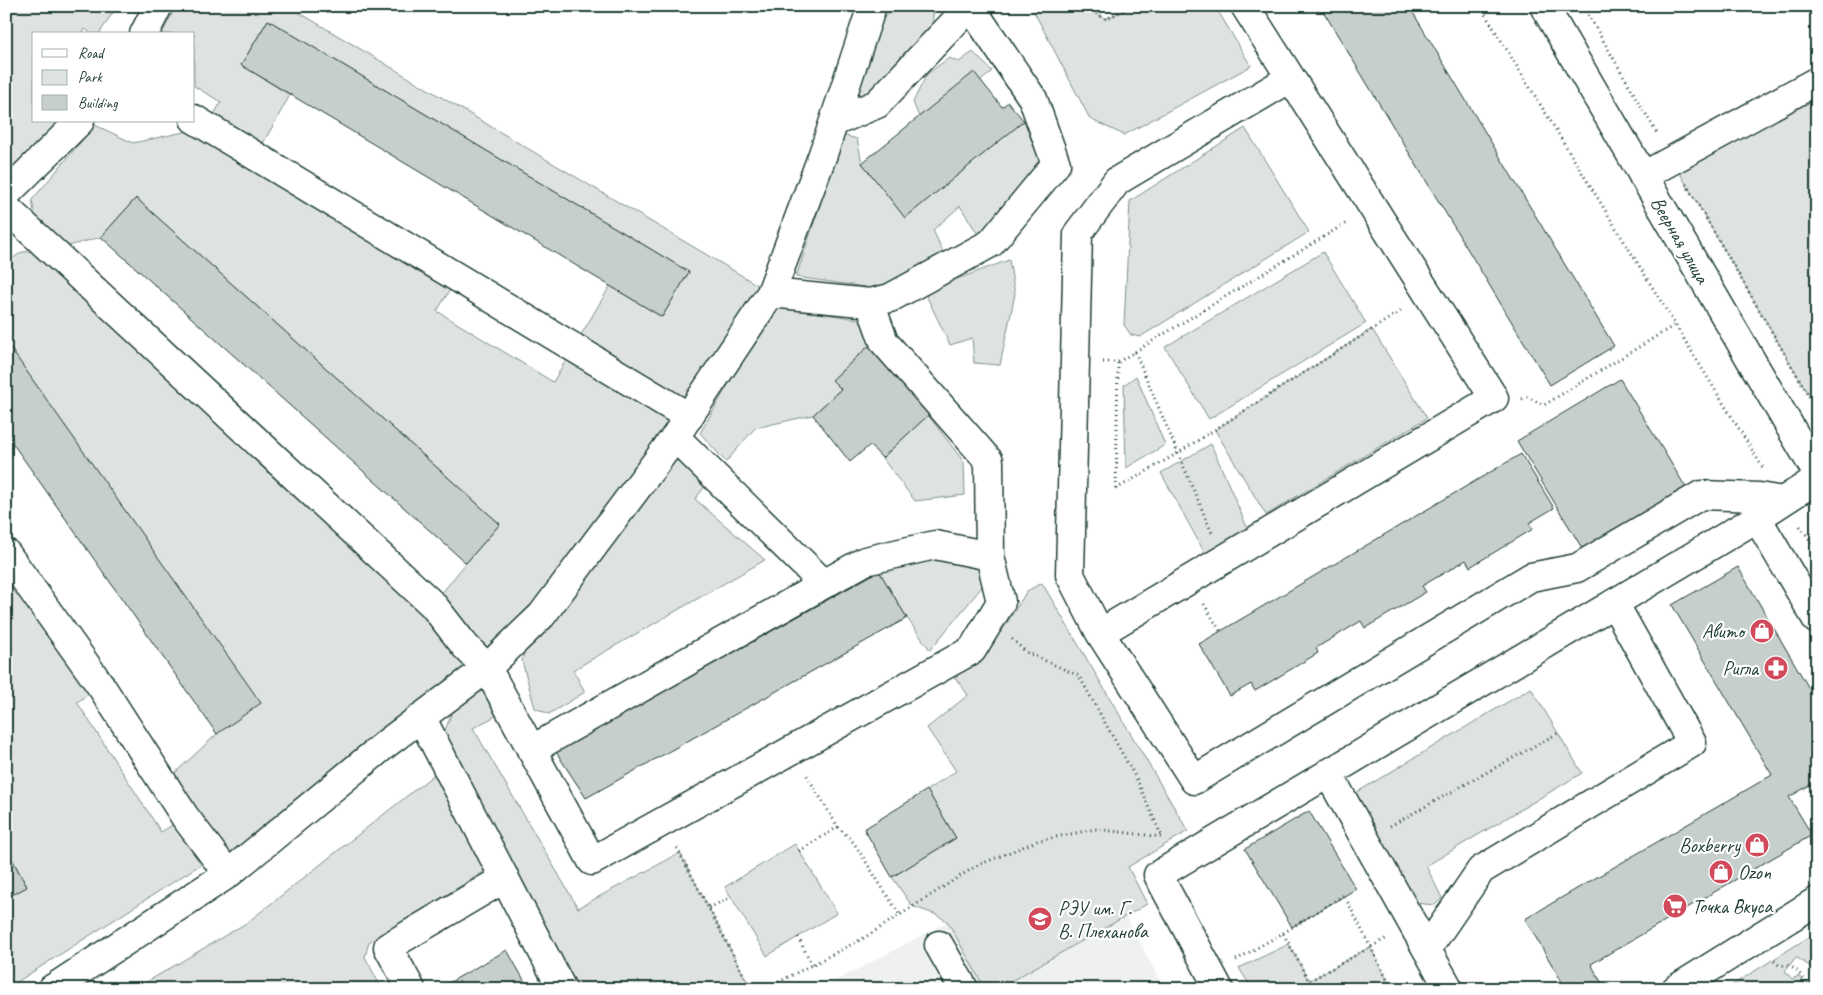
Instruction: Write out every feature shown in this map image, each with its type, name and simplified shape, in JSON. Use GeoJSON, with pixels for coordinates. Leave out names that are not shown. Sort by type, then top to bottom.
{"type":"FeatureCollection","features":[{"type":"Feature","properties":{"kind":"street"},"geometry":{"type":"LineString","coordinates":[[145,32],[158,6]]}},
{"type":"Feature","properties":{"kind":"street"},"geometry":{"type":"LineString","coordinates":[[52,989],[228,874],[421,717],[487,668],[542,615],[682,427],[771,293],[834,122],[872,6]]}},
{"type":"Feature","properties":{"kind":"street"},"geometry":{"type":"LineString","coordinates":[[771,293],[870,303],[890,298],[991,243],[1056,164],[1033,99],[970,6],[877,104],[834,122]]}},
{"type":"Feature","properties":{"kind":"street"},"geometry":{"type":"LineString","coordinates":[[1100,633],[1494,398],[1289,79],[1245,6]]}},
{"type":"Feature","properties":{"kind":"street","name":"Веерная улица"},"geometry":{"type":"LineString","coordinates":[[1544,6],[1817,473]]}},
{"type":"Feature","properties":{"kind":"street"},"geometry":{"type":"LineString","coordinates":[[1289,79],[1117,180],[1078,233],[1070,575],[1100,633],[1194,780],[1530,578],[1577,568],[1701,495],[1759,497],[1783,501]]}},
{"type":"Feature","properties":{"kind":"street"},"geometry":{"type":"LineString","coordinates":[[1643,176],[1817,81]]}},
{"type":"Feature","properties":{"kind":"street"},"geometry":{"type":"LineString","coordinates":[[195,120],[682,427],[824,584]]}},
{"type":"Feature","properties":{"kind":"street"},"geometry":{"type":"LineString","coordinates":[[6,194],[79,122]]}},
{"type":"Feature","properties":{"kind":"street"},"geometry":{"type":"LineString","coordinates":[[6,208],[433,604],[465,646],[487,668],[592,861],[972,650],[1001,602],[990,556],[989,462],[884,342],[870,303]]}},
{"type":"Feature","properties":{"kind":"street"},"geometry":{"type":"LineString","coordinates":[[1215,981],[1158,875],[1756,518],[1817,479]]}},
{"type":"Feature","properties":{"kind":"street"},"geometry":{"type":"LineString","coordinates":[[1756,518],[1817,620]]}},
{"type":"Feature","properties":{"kind":"street"},"geometry":{"type":"LineString","coordinates":[[531,750],[866,560],[935,545],[990,556]]}},
{"type":"Feature","properties":{"kind":"street"},"geometry":{"type":"LineString","coordinates":[[6,553],[101,686],[185,817],[228,874]]}},
{"type":"Feature","properties":{"kind":"street"},"geometry":{"type":"LineString","coordinates":[[1427,950],[1481,870],[1692,743],[1614,603]]}},
{"type":"Feature","properties":{"kind":"street"},"geometry":{"type":"LineString","coordinates":[[421,717],[562,989]]}},
{"type":"Feature","properties":{"kind":"street"},"geometry":{"type":"LineString","coordinates":[[1328,773],[1449,989]]}},
{"type":"Feature","properties":{"kind":"street"},"geometry":{"type":"LineString","coordinates":[[411,989],[388,947],[505,878]]}},
{"type":"Feature","properties":{"kind":"street"},"geometry":{"type":"LineString","coordinates":[[1676,989],[1817,901]]}},
{"type":"Feature","properties":{"kind":"street"},"geometry":{"type":"LineString","coordinates":[[938,945],[964,989]]}},
{"type":"Feature","properties":{"kind":"path"},"geometry":{"type":"LineString","coordinates":[[1083,6],[1106,19],[1132,6]]}},
{"type":"Feature","properties":{"kind":"path"},"geometry":{"type":"LineString","coordinates":[[1480,6],[1783,501],[1817,550]]}},
{"type":"Feature","properties":{"kind":"path"},"geometry":{"type":"LineString","coordinates":[[1583,6],[1817,409]]}},
{"type":"Feature","properties":{"kind":"path"},"geometry":{"type":"LineString","coordinates":[[1075,363],[1118,362],[1372,208]]}},
{"type":"Feature","properties":{"kind":"path"},"geometry":{"type":"LineString","coordinates":[[1118,362],[1116,489],[1178,453],[1409,306]]}},
{"type":"Feature","properties":{"kind":"path"},"geometry":{"type":"LineString","coordinates":[[1135,352],[1224,558]]}},
{"type":"Feature","properties":{"kind":"path"},"geometry":{"type":"LineString","coordinates":[[765,989],[864,938],[976,866],[1037,841],[1095,829],[1162,837],[1137,780],[1079,676],[1026,652],[990,620]]}},
{"type":"Feature","properties":{"kind":"path"},"geometry":{"type":"LineString","coordinates":[[1366,842],[1396,823],[1500,767],[1558,732]]}},
{"type":"Feature","properties":{"kind":"path"},"geometry":{"type":"LineString","coordinates":[[792,750],[838,827],[854,843],[899,914]]}},
{"type":"Feature","properties":{"kind":"path"},"geometry":{"type":"LineString","coordinates":[[663,822],[751,989]]}},
{"type":"Feature","properties":{"kind":"path"},"geometry":{"type":"LineString","coordinates":[[799,851],[838,827]]}},
{"type":"Feature","properties":{"kind":"path"},"geometry":{"type":"LineString","coordinates":[[1215,981],[1283,933],[1344,896],[1392,989]]}},
{"type":"Feature","properties":{"kind":"path"},"geometry":{"type":"LineString","coordinates":[[709,908],[731,897]]}},
{"type":"Feature","properties":{"kind":"path"},"geometry":{"type":"LineString","coordinates":[[1283,933],[1309,981],[1412,924]]}},
{"type":"Feature","properties":{"kind":"path"},"geometry":{"type":"LineString","coordinates":[[1759,936],[1773,960],[1779,965],[1790,965],[1800,970],[1810,989]]}},
{"type":"Feature","properties":{"kind":"path"},"geometry":{"type":"LineString","coordinates":[[798,937],[812,965]]}},
{"type":"Feature","properties":{"kind":"path"},"geometry":{"type":"LineString","coordinates":[[1807,984],[1817,983]]}},
{"type":"Feature","properties":{"kind":"shaded area","name":"РЭУ им. Г. В. Плеханова"},"geometry":{"type":"Polygon","coordinates":[[[1090,847],[1164,989],[820,989],[1090,847]]]}},
{"type":"Feature","properties":{"kind":"green space"},"geometry":{"type":"Polygon","coordinates":[[[6,6],[117,6],[100,32],[89,32],[85,29],[83,32],[32,32],[32,122],[65,122],[6,194],[6,6]]]}},
{"type":"Feature","properties":{"kind":"green space"},"geometry":{"type":"Polygon","coordinates":[[[176,6],[288,6],[771,293],[487,667],[509,709],[473,728],[578,908],[680,853],[751,989],[579,989],[508,857],[369,942],[365,957],[382,989],[135,989],[248,922],[446,765],[438,749],[461,688],[228,874],[214,856],[6,989],[6,898],[27,886],[6,848],[6,553],[101,686],[77,702],[161,832],[185,817],[164,783],[217,734],[6,342],[6,263],[22,252],[52,250],[39,240],[32,200],[95,125],[133,143],[207,127],[221,102],[195,87],[195,32],[163,32],[176,6]],[[268,20],[241,65],[290,95],[256,156],[458,277],[437,311],[553,382],[610,286],[662,317],[689,272],[268,20]],[[136,198],[101,237],[54,250],[433,604],[500,524],[136,198]],[[465,647],[462,686],[486,668],[465,647]]]}},
{"type":"Feature","properties":{"kind":"green space"},"geometry":{"type":"Polygon","coordinates":[[[910,6],[934,6],[932,28],[855,108],[852,96],[879,20],[889,13],[891,7],[909,11],[910,6]]]}},
{"type":"Feature","properties":{"kind":"green space"},"geometry":{"type":"Polygon","coordinates":[[[1031,6],[1085,6],[1106,19],[1132,6],[1215,6],[1251,66],[1124,135],[1090,119],[1031,6]]]}},
{"type":"Feature","properties":{"kind":"green space"},"geometry":{"type":"Polygon","coordinates":[[[973,52],[992,71],[981,81],[974,73],[919,117],[913,102],[927,74],[949,58],[959,62],[973,52]]]}},
{"type":"Feature","properties":{"kind":"green space"},"geometry":{"type":"Polygon","coordinates":[[[1817,81],[1817,409],[1672,160],[1817,81]]]}},
{"type":"Feature","properties":{"kind":"green space"},"geometry":{"type":"Polygon","coordinates":[[[1024,121],[1041,164],[981,239],[960,206],[933,230],[944,254],[879,289],[796,277],[843,135],[857,139],[862,163],[906,217],[1024,121]]]}},
{"type":"Feature","properties":{"kind":"green space"},"geometry":{"type":"Polygon","coordinates":[[[1245,128],[1309,232],[1140,337],[1131,335],[1124,325],[1130,201],[1245,128]]]}},
{"type":"Feature","properties":{"kind":"green space"},"geometry":{"type":"Polygon","coordinates":[[[1323,252],[1366,323],[1209,419],[1165,347],[1323,252]]]}},
{"type":"Feature","properties":{"kind":"green space"},"geometry":{"type":"Polygon","coordinates":[[[1009,260],[1015,294],[1000,365],[974,363],[972,338],[950,345],[924,291],[1009,260]]]}},
{"type":"Feature","properties":{"kind":"green space"},"geometry":{"type":"Polygon","coordinates":[[[774,306],[864,320],[873,342],[832,380],[841,389],[813,415],[755,428],[726,462],[700,433],[774,306]]]}},
{"type":"Feature","properties":{"kind":"green space"},"geometry":{"type":"Polygon","coordinates":[[[1372,329],[1427,418],[1266,515],[1215,430],[1372,329]]]}},
{"type":"Feature","properties":{"kind":"green space"},"geometry":{"type":"Polygon","coordinates":[[[1136,376],[1165,445],[1126,468],[1124,385],[1136,376]]]}},
{"type":"Feature","properties":{"kind":"green space"},"geometry":{"type":"Polygon","coordinates":[[[928,415],[964,462],[965,495],[915,501],[882,458],[928,415]]]}},
{"type":"Feature","properties":{"kind":"green space"},"geometry":{"type":"Polygon","coordinates":[[[1211,444],[1250,534],[1207,557],[1161,473],[1211,444]]]}},
{"type":"Feature","properties":{"kind":"green space"},"geometry":{"type":"Polygon","coordinates":[[[675,459],[707,484],[695,499],[765,560],[573,670],[585,692],[549,714],[535,708],[522,661],[525,646],[675,459]]]}},
{"type":"Feature","properties":{"kind":"green space"},"geometry":{"type":"Polygon","coordinates":[[[933,556],[982,564],[982,587],[930,650],[907,618],[879,571],[933,556]]]}},
{"type":"Feature","properties":{"kind":"green space"},"geometry":{"type":"Polygon","coordinates":[[[1042,583],[1188,831],[1128,867],[1147,904],[997,989],[985,989],[948,922],[937,915],[912,906],[892,877],[956,838],[927,790],[956,771],[927,728],[968,695],[946,665],[1002,631],[1027,591],[1042,583]]]}},
{"type":"Feature","properties":{"kind":"green space"},"geometry":{"type":"Polygon","coordinates":[[[1531,688],[1582,773],[1426,866],[1442,898],[1435,905],[1415,903],[1344,800],[1531,688]]]}},
{"type":"Feature","properties":{"kind":"green space"},"geometry":{"type":"Polygon","coordinates":[[[795,844],[837,913],[767,956],[725,887],[795,844]]]}},
{"type":"Feature","properties":{"kind":"green space"},"geometry":{"type":"Polygon","coordinates":[[[1817,932],[1817,978],[1811,967],[1796,957],[1785,971],[1792,979],[1799,976],[1806,989],[1726,989],[1817,932]]]}},
{"type":"Feature","properties":{"kind":"green space"},"geometry":{"type":"Polygon","coordinates":[[[1289,944],[1309,981],[1370,947],[1392,989],[1252,989],[1239,968],[1289,944]]]}},
{"type":"Feature","properties":{"kind":"building"},"geometry":{"type":"Polygon","coordinates":[[[1320,6],[1409,6],[1614,346],[1550,385],[1320,6]]]}},
{"type":"Feature","properties":{"kind":"building"},"geometry":{"type":"Polygon","coordinates":[[[268,20],[689,272],[662,317],[241,65],[268,20]]]}},
{"type":"Feature","properties":{"kind":"building"},"geometry":{"type":"Polygon","coordinates":[[[974,72],[1002,107],[1008,102],[1024,121],[905,218],[862,163],[974,72]]]}},
{"type":"Feature","properties":{"kind":"building"},"geometry":{"type":"Polygon","coordinates":[[[136,198],[500,524],[466,563],[101,237],[136,198]]]}},
{"type":"Feature","properties":{"kind":"building"},"geometry":{"type":"Polygon","coordinates":[[[6,342],[261,703],[217,734],[6,434],[6,342]]]}},
{"type":"Feature","properties":{"kind":"building"},"geometry":{"type":"Polygon","coordinates":[[[873,342],[935,409],[882,458],[870,445],[850,462],[813,415],[841,389],[832,380],[873,342]]]}},
{"type":"Feature","properties":{"kind":"building"},"geometry":{"type":"Polygon","coordinates":[[[1620,379],[1688,491],[1585,553],[1517,441],[1620,379]]]}},
{"type":"Feature","properties":{"kind":"building"},"geometry":{"type":"Polygon","coordinates":[[[1521,454],[1554,508],[1529,523],[1533,529],[1470,567],[1466,560],[1422,586],[1426,592],[1365,628],[1361,621],[1316,648],[1318,653],[1255,691],[1251,684],[1230,696],[1199,644],[1521,454]]]}},
{"type":"Feature","properties":{"kind":"building"},"geometry":{"type":"Polygon","coordinates":[[[1738,567],[1817,702],[1817,781],[1789,797],[1812,835],[1591,964],[1605,989],[1550,989],[1562,982],[1525,919],[1772,775],[1672,605],[1738,567]]]}},
{"type":"Feature","properties":{"kind":"building"},"geometry":{"type":"Polygon","coordinates":[[[879,571],[907,618],[586,798],[556,752],[879,571]]]}},
{"type":"Feature","properties":{"kind":"building"},"geometry":{"type":"Polygon","coordinates":[[[927,790],[956,838],[892,877],[864,829],[927,790]]]}},
{"type":"Feature","properties":{"kind":"building"},"geometry":{"type":"Polygon","coordinates":[[[1309,811],[1356,889],[1292,927],[1245,849],[1309,811]]]}},
{"type":"Feature","properties":{"kind":"building"},"geometry":{"type":"Polygon","coordinates":[[[6,848],[27,887],[6,898],[6,848]]]}},
{"type":"Feature","properties":{"kind":"building"},"geometry":{"type":"Polygon","coordinates":[[[507,950],[529,989],[447,989],[445,985],[507,950]]]}},
{"type":"Feature","properties":{"kind":"place","name":"Авито"},"geometry":{"type":"Point","coordinates":[1762,631]}},
{"type":"Feature","properties":{"kind":"place","name":"Ригла"},"geometry":{"type":"Point","coordinates":[1776,668]}},
{"type":"Feature","properties":{"kind":"place","name":"Boxberry"},"geometry":{"type":"Point","coordinates":[1757,845]}},
{"type":"Feature","properties":{"kind":"place","name":"Ozon"},"geometry":{"type":"Point","coordinates":[1721,872]}},
{"type":"Feature","properties":{"kind":"place","name":"Точка Вкуса"},"geometry":{"type":"Point","coordinates":[1675,906]}},
{"type":"Feature","properties":{"kind":"place","name":"РЭУ им. Г. В. Плеханова"},"geometry":{"type":"Point","coordinates":[1040,919]}}]}
